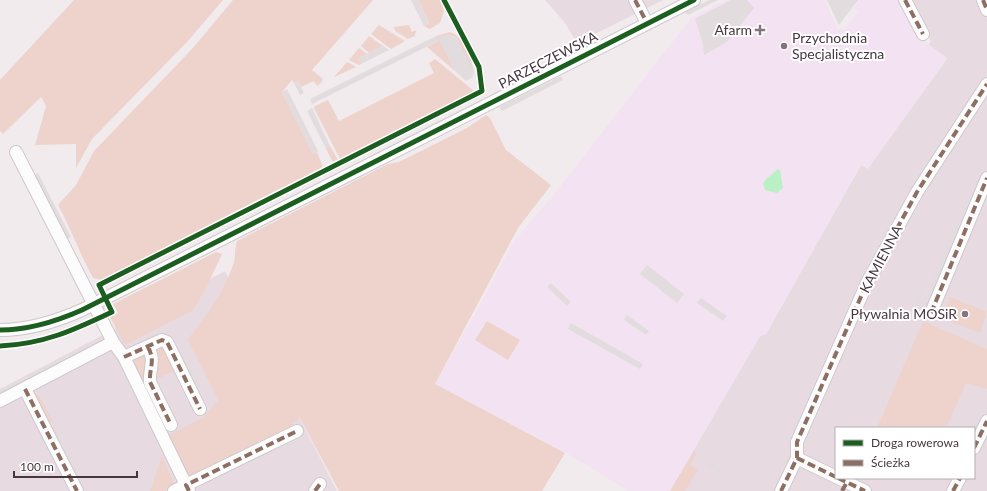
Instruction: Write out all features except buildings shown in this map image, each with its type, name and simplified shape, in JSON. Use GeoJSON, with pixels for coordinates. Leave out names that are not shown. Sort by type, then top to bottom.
{"type":"FeatureCollection","features":[{"type":"Feature","properties":{"kind":"street"},"geometry":{"type":"LineString","coordinates":[[635,0],[647,23]]}},
{"type":"Feature","properties":{"kind":"street"},"geometry":{"type":"LineString","coordinates":[[905,0],[923,34]]}},
{"type":"Feature","properties":{"kind":"street","name":"PARZĘCZEWSKA"},"geometry":{"type":"LineString","coordinates":[[0,330],[21,329],[56,321],[93,304],[691,1]]}},
{"type":"Feature","properties":{"kind":"street","name":"KAMIENNA"},"geometry":{"type":"LineString","coordinates":[[782,491],[797,458],[797,442],[867,283],[917,192],[987,84]]}},
{"type":"Feature","properties":{"kind":"street"},"geometry":{"type":"LineString","coordinates":[[16,152],[113,342],[124,357],[187,488]]}},
{"type":"Feature","properties":{"kind":"street"},"geometry":{"type":"LineString","coordinates":[[931,313],[987,178]]}},
{"type":"Feature","properties":{"kind":"street"},"geometry":{"type":"LineString","coordinates":[[124,357],[162,340],[167,342],[200,409]]}},
{"type":"Feature","properties":{"kind":"street"},"geometry":{"type":"LineString","coordinates":[[0,402],[113,342]]}},
{"type":"Feature","properties":{"kind":"street"},"geometry":{"type":"LineString","coordinates":[[148,347],[153,360],[150,382],[171,424]]}},
{"type":"Feature","properties":{"kind":"street"},"geometry":{"type":"LineString","coordinates":[[25,389],[77,491]]}},
{"type":"Feature","properties":{"kind":"street"},"geometry":{"type":"LineString","coordinates":[[975,446],[987,421]]}},
{"type":"Feature","properties":{"kind":"street"},"geometry":{"type":"LineString","coordinates":[[174,491],[187,488],[297,431]]}},
{"type":"Feature","properties":{"kind":"street"},"geometry":{"type":"LineString","coordinates":[[797,458],[835,479]]}},
{"type":"Feature","properties":{"kind":"street"},"geometry":{"type":"LineString","coordinates":[[954,491],[960,479]]}},
{"type":"Feature","properties":{"kind":"street"},"geometry":{"type":"LineString","coordinates":[[841,482],[865,491]]}},
{"type":"Feature","properties":{"kind":"shaded area"},"geometry":{"type":"Polygon","coordinates":[[[74,0],[223,0],[187,42],[92,139],[76,168],[76,144],[35,145],[46,106],[41,97],[3,134],[0,131],[0,80],[74,0]]]}},
{"type":"Feature","properties":{"kind":"shaded area"},"geometry":{"type":"Polygon","coordinates":[[[233,0],[373,0],[312,70],[323,79],[321,83],[317,86],[314,81],[301,87],[298,81],[294,83],[292,80],[282,92],[313,154],[317,152],[323,167],[102,280],[93,278],[58,205],[76,185],[94,151],[192,49],[233,0]]]}},
{"type":"Feature","properties":{"kind":"shaded area"},"geometry":{"type":"Polygon","coordinates":[[[411,0],[418,0],[429,23],[424,26],[411,0]]]}},
{"type":"Feature","properties":{"kind":"shaded area"},"geometry":{"type":"Polygon","coordinates":[[[418,0],[441,0],[444,11],[440,23],[430,29],[424,26],[429,23],[418,0]]]}},
{"type":"Feature","properties":{"kind":"shaded area"},"geometry":{"type":"Polygon","coordinates":[[[545,0],[663,0],[577,43],[565,23],[545,0]]]}},
{"type":"Feature","properties":{"kind":"shaded area"},"geometry":{"type":"Polygon","coordinates":[[[709,0],[718,0],[688,15],[685,12],[709,0]]]}},
{"type":"Feature","properties":{"kind":"shaded area"},"geometry":{"type":"Polygon","coordinates":[[[726,0],[825,0],[838,30],[841,27],[844,30],[858,12],[853,9],[859,0],[900,0],[919,37],[947,58],[868,169],[861,165],[766,334],[760,336],[670,491],[628,491],[575,458],[435,384],[481,303],[512,244],[559,188],[691,18],[726,0]]]}},
{"type":"Feature","properties":{"kind":"shaded area"},"geometry":{"type":"Polygon","coordinates":[[[731,0],[747,0],[754,8],[727,42],[704,55],[703,44],[695,19],[731,0]]]}},
{"type":"Feature","properties":{"kind":"shaded area"},"geometry":{"type":"Polygon","coordinates":[[[827,0],[858,0],[839,25],[827,0]]]}},
{"type":"Feature","properties":{"kind":"shaded area"},"geometry":{"type":"Polygon","coordinates":[[[909,0],[987,0],[987,491],[670,491],[760,336],[766,334],[861,165],[868,168],[947,59],[928,45],[931,41],[919,23],[909,0]]]}},
{"type":"Feature","properties":{"kind":"shaded area"},"geometry":{"type":"Polygon","coordinates":[[[379,25],[405,41],[391,49],[371,34],[379,25]]]}},
{"type":"Feature","properties":{"kind":"shaded area"},"geometry":{"type":"Polygon","coordinates":[[[409,25],[412,32],[416,30],[415,36],[408,39],[395,31],[394,27],[409,25]]]}},
{"type":"Feature","properties":{"kind":"shaded area"},"geometry":{"type":"Polygon","coordinates":[[[450,32],[460,39],[464,44],[470,58],[475,77],[457,38],[448,35],[439,37],[455,71],[427,47],[438,41],[436,36],[450,32]]]}},
{"type":"Feature","properties":{"kind":"shaded area"},"geometry":{"type":"Polygon","coordinates":[[[450,35],[457,38],[473,69],[473,77],[466,81],[455,71],[438,37],[450,35]]]}},
{"type":"Feature","properties":{"kind":"shaded area"},"geometry":{"type":"Polygon","coordinates":[[[369,36],[383,46],[369,53],[361,46],[369,36]]]}},
{"type":"Feature","properties":{"kind":"shaded area"},"geometry":{"type":"Polygon","coordinates":[[[436,36],[438,41],[312,104],[310,99],[436,36]]]}},
{"type":"Feature","properties":{"kind":"shaded area"},"geometry":{"type":"Polygon","coordinates":[[[383,46],[389,50],[363,63],[357,59],[383,46]]]}},
{"type":"Feature","properties":{"kind":"shaded area"},"geometry":{"type":"Polygon","coordinates":[[[359,48],[367,54],[357,59],[363,63],[359,65],[349,60],[359,48]]]}},
{"type":"Feature","properties":{"kind":"shaded area"},"geometry":{"type":"Polygon","coordinates":[[[435,59],[474,91],[340,159],[314,108],[315,106],[328,100],[339,121],[434,73],[429,63],[435,59]]]}},
{"type":"Feature","properties":{"kind":"shaded area"},"geometry":{"type":"Polygon","coordinates":[[[347,62],[356,67],[334,77],[347,62]]]}},
{"type":"Feature","properties":{"kind":"shaded area"},"geometry":{"type":"Polygon","coordinates":[[[561,76],[563,80],[502,111],[499,107],[561,76]]]}},
{"type":"Feature","properties":{"kind":"shaded area"},"geometry":{"type":"Polygon","coordinates":[[[298,81],[304,93],[300,95],[294,83],[298,81]]]}},
{"type":"Feature","properties":{"kind":"shaded area"},"geometry":{"type":"Polygon","coordinates":[[[287,89],[318,151],[313,154],[282,92],[287,89]]]}},
{"type":"Feature","properties":{"kind":"shaded area"},"geometry":{"type":"Polygon","coordinates":[[[312,108],[330,146],[326,149],[307,111],[312,108]]]}},
{"type":"Feature","properties":{"kind":"shaded area"},"geometry":{"type":"Polygon","coordinates":[[[486,115],[490,118],[506,150],[551,185],[518,228],[435,384],[565,453],[542,491],[339,491],[299,416],[298,421],[292,424],[291,429],[189,477],[168,436],[204,417],[218,400],[188,339],[208,313],[229,276],[234,262],[237,241],[388,164],[399,162],[467,128],[486,115]]]}},
{"type":"Feature","properties":{"kind":"shaded area"},"geometry":{"type":"Polygon","coordinates":[[[330,146],[338,160],[333,162],[326,149],[330,146]]]}},
{"type":"Feature","properties":{"kind":"shaded area"},"geometry":{"type":"Polygon","coordinates":[[[778,169],[780,170],[783,188],[777,193],[765,190],[763,184],[766,179],[778,169]]]}},
{"type":"Feature","properties":{"kind":"shaded area"},"geometry":{"type":"Polygon","coordinates":[[[38,173],[71,237],[65,240],[33,176],[38,173]]]}},
{"type":"Feature","properties":{"kind":"shaded area"},"geometry":{"type":"Polygon","coordinates":[[[957,222],[964,225],[935,294],[928,291],[957,222]]]}},
{"type":"Feature","properties":{"kind":"shaded area"},"geometry":{"type":"Polygon","coordinates":[[[216,252],[222,254],[204,292],[192,311],[125,345],[110,317],[118,313],[113,304],[216,252]]]}},
{"type":"Feature","properties":{"kind":"shaded area"},"geometry":{"type":"Polygon","coordinates":[[[647,265],[684,294],[677,303],[640,274],[647,265]]]}},
{"type":"Feature","properties":{"kind":"shaded area"},"geometry":{"type":"Polygon","coordinates":[[[225,271],[337,491],[0,491],[0,389],[225,271]]]}},
{"type":"Feature","properties":{"kind":"shaded area"},"geometry":{"type":"Polygon","coordinates":[[[551,283],[571,302],[567,306],[547,287],[551,283]]]}},
{"type":"Feature","properties":{"kind":"shaded area"},"geometry":{"type":"Polygon","coordinates":[[[920,290],[925,292],[915,313],[911,311],[920,290]]]}},
{"type":"Feature","properties":{"kind":"shaded area","name":"Pływalnia MOSiR"},"geometry":{"type":"Polygon","coordinates":[[[950,297],[987,312],[980,333],[942,318],[950,297]]]}},
{"type":"Feature","properties":{"kind":"shaded area"},"geometry":{"type":"Polygon","coordinates":[[[701,298],[727,316],[723,321],[697,303],[701,298]]]}},
{"type":"Feature","properties":{"kind":"shaded area"},"geometry":{"type":"Polygon","coordinates":[[[627,315],[649,331],[646,335],[624,320],[627,315]]]}},
{"type":"Feature","properties":{"kind":"shaded area"},"geometry":{"type":"Polygon","coordinates":[[[487,321],[520,340],[508,360],[475,340],[487,321]]]}},
{"type":"Feature","properties":{"kind":"shaded area"},"geometry":{"type":"Polygon","coordinates":[[[923,321],[987,349],[987,389],[966,383],[946,427],[877,427],[923,321]]]}},
{"type":"Feature","properties":{"kind":"shaded area"},"geometry":{"type":"Polygon","coordinates":[[[571,323],[643,364],[640,369],[568,329],[571,323]]]}},
{"type":"Feature","properties":{"kind":"shaded area"},"geometry":{"type":"Polygon","coordinates":[[[159,345],[165,347],[177,372],[176,374],[171,372],[152,382],[153,351],[159,345]]]}},
{"type":"Feature","properties":{"kind":"shaded area"},"geometry":{"type":"Polygon","coordinates":[[[116,350],[179,478],[176,479],[112,352],[116,350]]]}},
{"type":"Feature","properties":{"kind":"shaded area"},"geometry":{"type":"Polygon","coordinates":[[[182,351],[203,392],[199,395],[178,353],[182,351]]]}},
{"type":"Feature","properties":{"kind":"shaded area"},"geometry":{"type":"Polygon","coordinates":[[[73,354],[75,359],[0,396],[0,390],[73,354]]]}},
{"type":"Feature","properties":{"kind":"shaded area"},"geometry":{"type":"Polygon","coordinates":[[[140,354],[146,355],[149,361],[145,386],[132,359],[140,354]]]}},
{"type":"Feature","properties":{"kind":"shaded area"},"geometry":{"type":"Polygon","coordinates":[[[38,394],[53,421],[47,424],[33,397],[38,394]]]}},
{"type":"Feature","properties":{"kind":"shaded area"},"geometry":{"type":"Polygon","coordinates":[[[56,430],[78,473],[73,475],[51,432],[56,430]]]}},
{"type":"Feature","properties":{"kind":"shaded area"},"geometry":{"type":"Polygon","coordinates":[[[45,434],[70,482],[65,484],[40,437],[45,434]]]}},
{"type":"Feature","properties":{"kind":"shaded area"},"geometry":{"type":"Polygon","coordinates":[[[694,451],[697,453],[690,465],[698,470],[685,491],[670,491],[694,451]]]}},
{"type":"Feature","properties":{"kind":"shaded area"},"geometry":{"type":"Polygon","coordinates":[[[162,456],[175,485],[164,491],[150,491],[162,456]]]}},
{"type":"Feature","properties":{"kind":"shaded area"},"geometry":{"type":"Polygon","coordinates":[[[709,461],[723,469],[720,474],[706,465],[709,461]]]}},
{"type":"Feature","properties":{"kind":"marked path"},"geometry":{"type":"LineString","coordinates":[[635,0],[647,23]]}},
{"type":"Feature","properties":{"kind":"marked path"},"geometry":{"type":"LineString","coordinates":[[905,0],[923,34]]}},
{"type":"Feature","properties":{"kind":"marked path"},"geometry":{"type":"LineString","coordinates":[[983,0],[987,10]]}},
{"type":"Feature","properties":{"kind":"marked path"},"geometry":{"type":"LineString","coordinates":[[781,491],[797,458],[797,442],[867,283],[917,192],[987,84]]}},
{"type":"Feature","properties":{"kind":"marked path"},"geometry":{"type":"LineString","coordinates":[[931,313],[987,178]]}},
{"type":"Feature","properties":{"kind":"marked path"},"geometry":{"type":"LineString","coordinates":[[124,357],[162,340],[167,342],[200,409]]}},
{"type":"Feature","properties":{"kind":"marked path"},"geometry":{"type":"LineString","coordinates":[[148,347],[152,357],[150,382],[171,425]]}},
{"type":"Feature","properties":{"kind":"marked path"},"geometry":{"type":"LineString","coordinates":[[25,389],[77,491]]}},
{"type":"Feature","properties":{"kind":"marked path"},"geometry":{"type":"LineString","coordinates":[[975,446],[987,421]]}},
{"type":"Feature","properties":{"kind":"marked path"},"geometry":{"type":"LineString","coordinates":[[189,491],[186,485],[297,431]]}},
{"type":"Feature","properties":{"kind":"marked path"},"geometry":{"type":"LineString","coordinates":[[797,458],[835,477]]}},
{"type":"Feature","properties":{"kind":"marked path"},"geometry":{"type":"LineString","coordinates":[[840,479],[865,491]]}},
{"type":"Feature","properties":{"kind":"marked path"},"geometry":{"type":"LineString","coordinates":[[953,491],[959,479]]}},
{"type":"Feature","properties":{"kind":"marked path"},"geometry":{"type":"LineString","coordinates":[[842,491],[847,482]]}},
{"type":"Feature","properties":{"kind":"marked path"},"geometry":{"type":"LineString","coordinates":[[315,491],[320,484]]}},
{"type":"Feature","properties":{"kind":"cycle path"},"geometry":{"type":"LineString","coordinates":[[0,346],[16,345],[45,339],[85,325],[112,312],[99,285],[482,91],[479,67],[444,0]]}},
{"type":"Feature","properties":{"kind":"cycle path"},"geometry":{"type":"LineString","coordinates":[[0,330],[32,327],[82,310],[694,0]]}},
{"type":"Feature","properties":{"kind":"place","name":"Afarm"},"geometry":{"type":"Point","coordinates":[760,30]}},
{"type":"Feature","properties":{"kind":"place","name":"Przychodnia Specjalistyczna"},"geometry":{"type":"Point","coordinates":[784,46]}},
{"type":"Feature","properties":{"kind":"place","name":"Pływalnia MOSiR"},"geometry":{"type":"Point","coordinates":[965,314]}}]}
